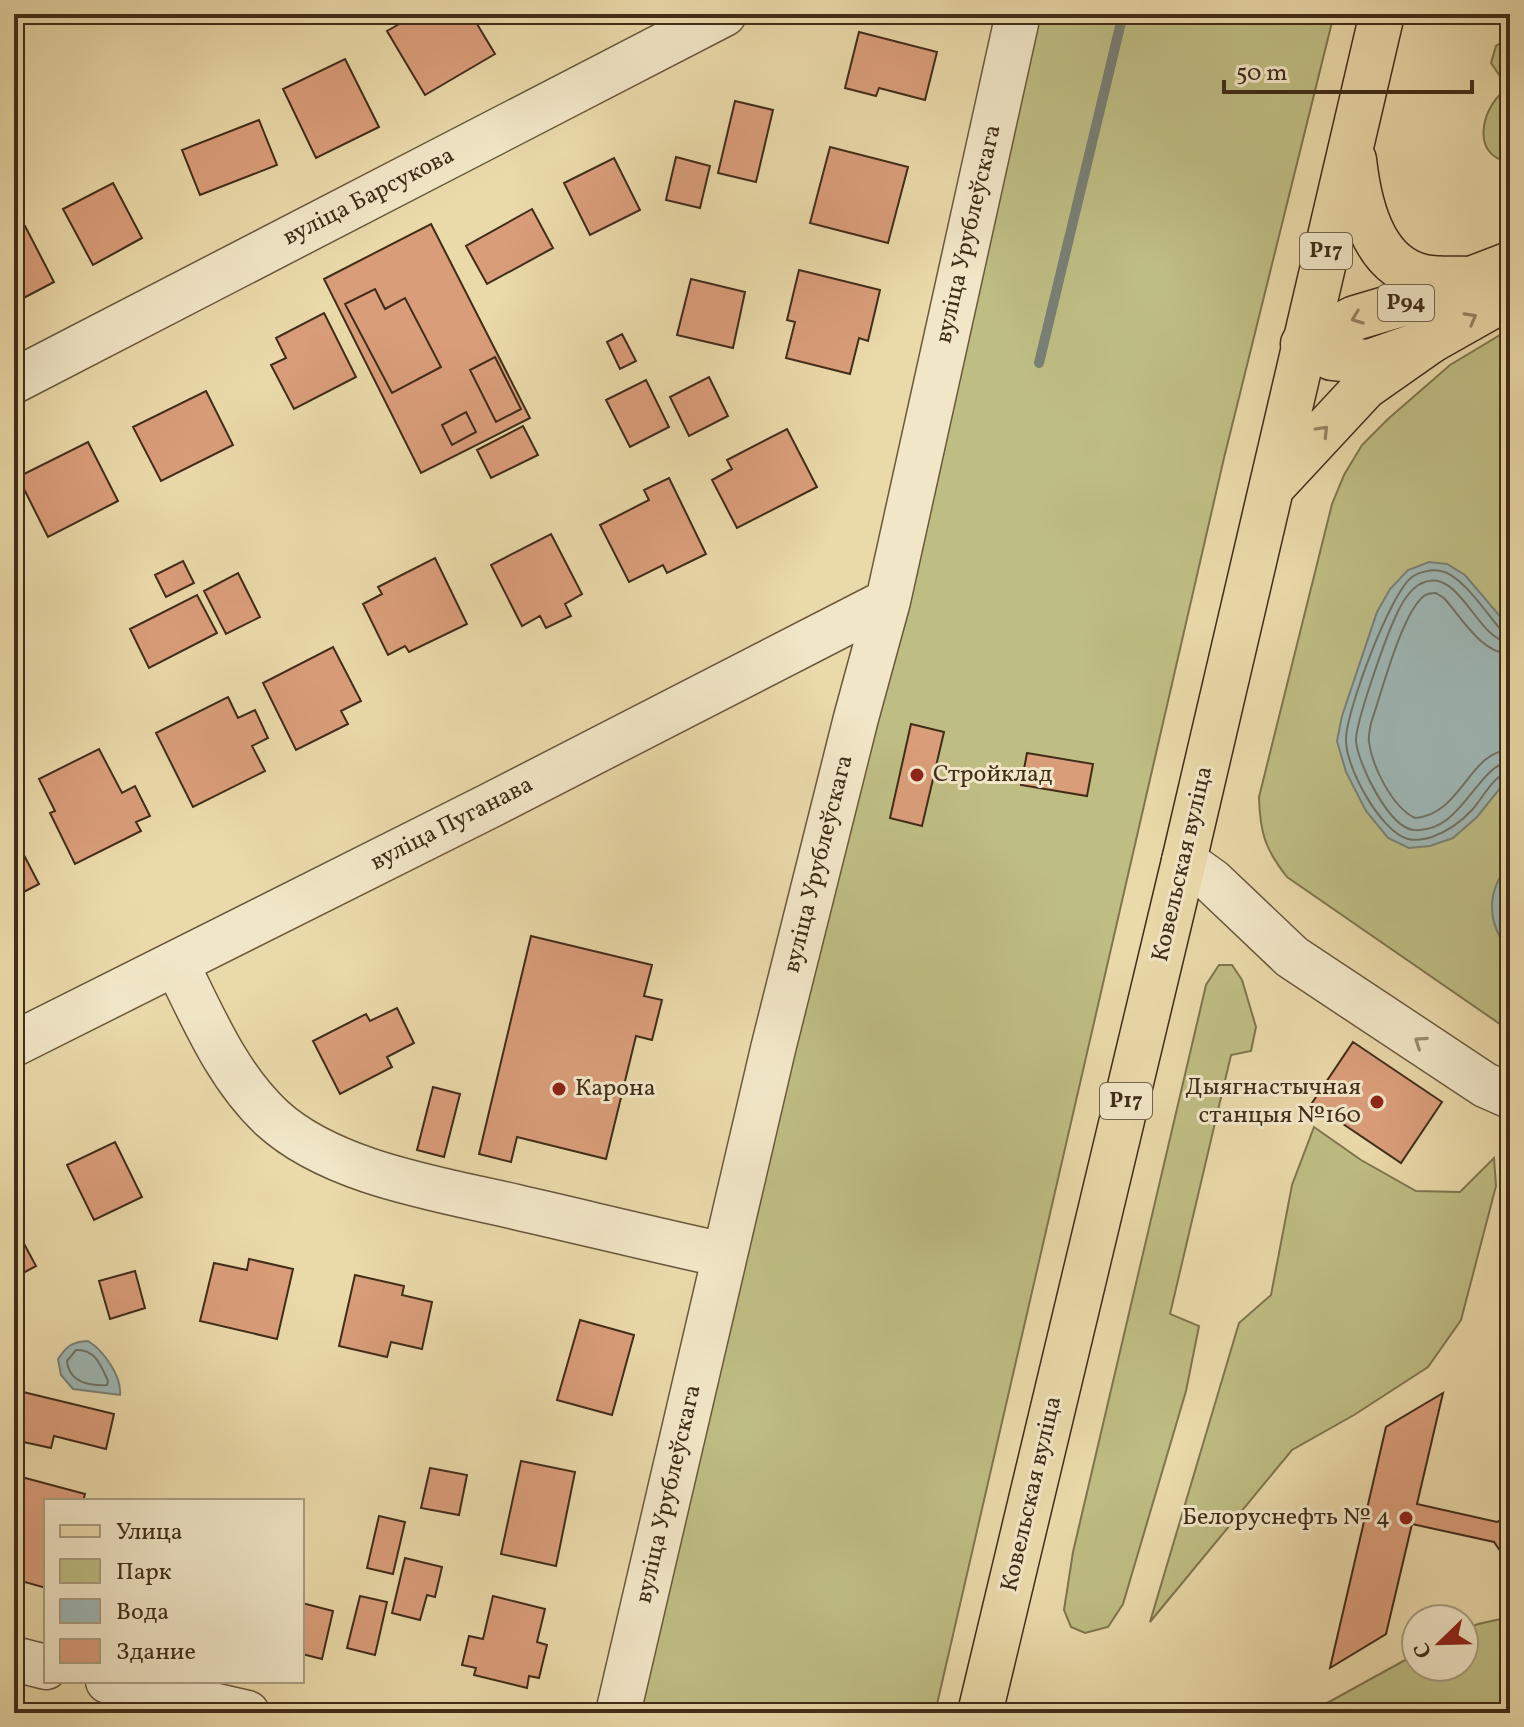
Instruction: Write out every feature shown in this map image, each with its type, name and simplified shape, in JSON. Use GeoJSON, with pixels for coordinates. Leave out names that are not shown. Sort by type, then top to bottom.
{"type":"FeatureCollection","features":[{"type":"Feature","properties":{"kind":"main road","name":"Ковельская вуліца"},"geometry":{"type":"LineString","coordinates":[[980,1713],[1382,14]]}},
{"type":"Feature","properties":{"kind":"main road","name":"Р94"},"geometry":{"type":"LineString","coordinates":[[1352,144],[1357,190],[1368,222],[1381,249],[1399,269],[1425,277],[1498,280]]}},
{"type":"Feature","properties":{"kind":"main road","name":"Р94"},"geometry":{"type":"LineString","coordinates":[[1270,489],[1365,387],[1432,340],[1498,280]]}},
{"type":"Feature","properties":{"kind":"main road","name":"Р94"},"geometry":{"type":"LineString","coordinates":[[1303,344],[1355,318],[1498,280]]}},
{"type":"Feature","properties":{"kind":"main road","name":"Р94"},"geometry":{"type":"LineString","coordinates":[[1303,344],[1332,358],[1369,362],[1432,340]]}},
{"type":"Feature","properties":{"kind":"street","name":"вуліца Барсукова"},"geometry":{"type":"LineString","coordinates":[[14,381],[724,14]]}},
{"type":"Feature","properties":{"kind":"street","name":"вуліца Урублеўскага"},"geometry":{"type":"LineString","coordinates":[[618,1713],[773,1049],[888,601],[1018,14]]}},
{"type":"Feature","properties":{"kind":"street","name":"вуліца Пуганава"},"geometry":{"type":"LineString","coordinates":[[14,1044],[888,601]]}},
{"type":"Feature","properties":{"kind":"street"},"geometry":{"type":"LineString","coordinates":[[1184,861],[1212,881],[1292,957],[1498,1090]]}},
{"type":"Feature","properties":{"kind":"street"},"geometry":{"type":"LineString","coordinates":[[176,963],[217,1044],[244,1086],[275,1120],[320,1149],[350,1162],[426,1185],[724,1255]]}},
{"type":"Feature","properties":{"kind":"street"},"geometry":{"type":"LineString","coordinates":[[14,1659],[44,1666]]}},
{"type":"Feature","properties":{"kind":"street"},"geometry":{"type":"LineString","coordinates":[[117,1683],[247,1713]]}},
{"type":"Feature","properties":{"kind":"green space"},"geometry":{"type":"Polygon","coordinates":[[[1033,14],[1334,14],[1224,458],[935,1713],[632,1713],[1033,14]]]}},
{"type":"Feature","properties":{"kind":"green space"},"geometry":{"type":"Polygon","coordinates":[[[1510,37],[1510,78],[1500,76],[1491,63],[1496,46],[1510,37]]]}},
{"type":"Feature","properties":{"kind":"green space"},"geometry":{"type":"Polygon","coordinates":[[[1510,87],[1510,162],[1497,158],[1488,150],[1484,128],[1492,104],[1510,87]]]}},
{"type":"Feature","properties":{"kind":"green space"},"geometry":{"type":"Polygon","coordinates":[[[1510,329],[1510,1031],[1287,877],[1265,840],[1259,797],[1332,504],[1344,475],[1362,445],[1388,419],[1450,365],[1510,329]]]}},
{"type":"Feature","properties":{"kind":"green space"},"geometry":{"type":"Polygon","coordinates":[[[1219,965],[1232,965],[1242,980],[1256,1027],[1251,1051],[1231,1055],[1170,1314],[1199,1326],[1186,1391],[1123,1604],[1108,1627],[1085,1633],[1071,1627],[1064,1610],[1073,1552],[1206,985],[1219,965]]]}},
{"type":"Feature","properties":{"kind":"green space"},"geometry":{"type":"Polygon","coordinates":[[[1314,1127],[1361,1160],[1416,1191],[1460,1192],[1494,1158],[1496,1186],[1461,1320],[1428,1367],[1354,1415],[1292,1450],[1150,1622],[1239,1323],[1271,1295],[1292,1185],[1314,1127]]]}},
{"type":"Feature","properties":{"kind":"green space"},"geometry":{"type":"Polygon","coordinates":[[[1510,1617],[1510,1713],[1309,1713],[1400,1663],[1400,1683],[1480,1683],[1480,1624],[1510,1617]]]}},
{"type":"Feature","properties":{"kind":"water"},"geometry":{"type":"Polygon","coordinates":[[[1429,562],[1447,564],[1465,575],[1510,628],[1510,776],[1477,817],[1453,838],[1430,846],[1409,848],[1388,838],[1366,811],[1346,772],[1337,741],[1342,716],[1377,612],[1390,589],[1408,570],[1429,562]]]}},
{"type":"Feature","properties":{"kind":"water"},"geometry":{"type":"Polygon","coordinates":[[[1510,865],[1510,951],[1497,930],[1492,908],[1496,885],[1510,865]]]}},
{"type":"Feature","properties":{"kind":"water"},"geometry":{"type":"Polygon","coordinates":[[[88,1341],[110,1364],[118,1380],[120,1395],[73,1389],[61,1375],[58,1359],[64,1351],[73,1344],[88,1341]]]}},
{"type":"Feature","properties":{"kind":"building"},"geometry":{"type":"Polygon","coordinates":[[[417,14],[471,14],[495,54],[425,95],[387,31],[417,14]]]}},
{"type":"Feature","properties":{"kind":"building"},"geometry":{"type":"Polygon","coordinates":[[[859,32],[937,52],[925,100],[879,88],[876,96],[845,88],[859,32]]]}},
{"type":"Feature","properties":{"kind":"building"},"geometry":{"type":"Polygon","coordinates":[[[345,59],[379,127],[316,158],[283,89],[345,59]]]}},
{"type":"Feature","properties":{"kind":"building"},"geometry":{"type":"Polygon","coordinates":[[[735,101],[773,110],[756,182],[718,173],[735,101]]]}},
{"type":"Feature","properties":{"kind":"building"},"geometry":{"type":"Polygon","coordinates":[[[259,120],[277,165],[200,195],[182,150],[259,120]]]}},
{"type":"Feature","properties":{"kind":"building"},"geometry":{"type":"Polygon","coordinates":[[[830,147],[908,167],[888,243],[810,223],[830,147]]]}},
{"type":"Feature","properties":{"kind":"building"},"geometry":{"type":"Polygon","coordinates":[[[676,157],[710,166],[700,208],[666,200],[676,157]]]}},
{"type":"Feature","properties":{"kind":"building"},"geometry":{"type":"Polygon","coordinates":[[[614,158],[640,210],[590,235],[564,183],[614,158]]]}},
{"type":"Feature","properties":{"kind":"building"},"geometry":{"type":"Polygon","coordinates":[[[113,183],[142,238],[93,265],[63,209],[113,183]]]}},
{"type":"Feature","properties":{"kind":"building"},"geometry":{"type":"Polygon","coordinates":[[[532,209],[553,248],[487,284],[466,246],[532,209]]]}},
{"type":"Feature","properties":{"kind":"building"},"geometry":{"type":"Polygon","coordinates":[[[431,224],[530,418],[421,473],[324,279],[431,224]]]}},
{"type":"Feature","properties":{"kind":"building"},"geometry":{"type":"Polygon","coordinates":[[[25,226],[54,282],[14,303],[14,232],[25,226]]]}},
{"type":"Feature","properties":{"kind":"building"},"geometry":{"type":"Polygon","coordinates":[[[799,270],[880,290],[868,341],[859,338],[850,374],[786,358],[795,322],[787,320],[799,270]]]}},
{"type":"Feature","properties":{"kind":"building"},"geometry":{"type":"Polygon","coordinates":[[[691,279],[745,292],[733,348],[677,335],[691,279]]]}},
{"type":"Feature","properties":{"kind":"building"},"geometry":{"type":"Polygon","coordinates":[[[375,289],[385,309],[405,298],[441,367],[392,393],[345,304],[375,289]]]}},
{"type":"Feature","properties":{"kind":"building"},"geometry":{"type":"Polygon","coordinates":[[[324,313],[356,377],[294,409],[271,365],[286,358],[276,338],[324,313]]]}},
{"type":"Feature","properties":{"kind":"building"},"geometry":{"type":"Polygon","coordinates":[[[622,334],[636,361],[620,369],[607,342],[622,334]]]}},
{"type":"Feature","properties":{"kind":"building"},"geometry":{"type":"Polygon","coordinates":[[[495,357],[521,409],[496,422],[470,370],[495,357]]]}},
{"type":"Feature","properties":{"kind":"building"},"geometry":{"type":"Polygon","coordinates":[[[709,377],[728,416],[689,436],[670,397],[709,377]]]}},
{"type":"Feature","properties":{"kind":"building"},"geometry":{"type":"Polygon","coordinates":[[[646,380],[669,427],[630,447],[606,400],[646,380]]]}},
{"type":"Feature","properties":{"kind":"building"},"geometry":{"type":"Polygon","coordinates":[[[206,391],[233,445],[161,481],[133,427],[206,391]]]}},
{"type":"Feature","properties":{"kind":"building"},"geometry":{"type":"Polygon","coordinates":[[[466,412],[476,432],[452,445],[442,425],[466,412]]]}},
{"type":"Feature","properties":{"kind":"building"},"geometry":{"type":"Polygon","coordinates":[[[523,426],[538,455],[491,478],[477,450],[523,426]]]}},
{"type":"Feature","properties":{"kind":"building"},"geometry":{"type":"Polygon","coordinates":[[[787,429],[817,487],[737,528],[712,480],[732,469],[727,460],[787,429]]]}},
{"type":"Feature","properties":{"kind":"building"},"geometry":{"type":"Polygon","coordinates":[[[88,442],[118,501],[48,537],[18,477],[88,442]]]}},
{"type":"Feature","properties":{"kind":"building"},"geometry":{"type":"Polygon","coordinates":[[[669,478],[706,554],[667,573],[663,565],[629,582],[600,525],[649,500],[644,490],[669,478]]]}},
{"type":"Feature","properties":{"kind":"building"},"geometry":{"type":"Polygon","coordinates":[[[551,534],[582,594],[565,604],[571,616],[546,628],[540,616],[522,626],[491,565],[551,534]]]}},
{"type":"Feature","properties":{"kind":"building"},"geometry":{"type":"Polygon","coordinates":[[[435,558],[467,624],[409,652],[405,646],[388,655],[363,604],[382,594],[378,587],[435,558]]]}},
{"type":"Feature","properties":{"kind":"building"},"geometry":{"type":"Polygon","coordinates":[[[183,561],[194,583],[166,597],[155,575],[183,561]]]}},
{"type":"Feature","properties":{"kind":"building"},"geometry":{"type":"Polygon","coordinates":[[[238,573],[260,617],[226,634],[204,591],[238,573]]]}},
{"type":"Feature","properties":{"kind":"building"},"geometry":{"type":"Polygon","coordinates":[[[197,595],[217,633],[149,668],[130,629],[197,595]]]}},
{"type":"Feature","properties":{"kind":"building"},"geometry":{"type":"Polygon","coordinates":[[[333,647],[361,701],[341,711],[348,724],[296,750],[263,683],[333,647]]]}},
{"type":"Feature","properties":{"kind":"building"},"geometry":{"type":"Polygon","coordinates":[[[228,697],[238,718],[255,710],[268,738],[252,746],[265,771],[193,807],[156,733],[228,697]]]}},
{"type":"Feature","properties":{"kind":"building","name":"Стройклад"},"geometry":{"type":"Polygon","coordinates":[[[911,724],[944,732],[922,826],[890,818],[911,724]]]}},
{"type":"Feature","properties":{"kind":"building"},"geometry":{"type":"Polygon","coordinates":[[[99,749],[122,793],[135,786],[150,816],[136,822],[141,831],[75,864],[50,813],[55,811],[39,779],[99,749]]]}},
{"type":"Feature","properties":{"kind":"building"},"geometry":{"type":"Polygon","coordinates":[[[1027,753],[1093,764],[1087,796],[1021,785],[1027,753]]]}},
{"type":"Feature","properties":{"kind":"building"},"geometry":{"type":"Polygon","coordinates":[[[14,836],[39,884],[14,897],[14,836]]]}},
{"type":"Feature","properties":{"kind":"building","name":"Карона"},"geometry":{"type":"Polygon","coordinates":[[[531,936],[652,965],[644,996],[662,1000],[652,1040],[636,1036],[606,1159],[517,1137],[511,1162],[479,1154],[531,936]]]}},
{"type":"Feature","properties":{"kind":"building"},"geometry":{"type":"Polygon","coordinates":[[[397,1008],[414,1043],[387,1057],[392,1067],[340,1094],[313,1041],[366,1014],[370,1021],[397,1008]]]}},
{"type":"Feature","properties":{"kind":"building","name":"Дыягнастычная станцыя №160"},"geometry":{"type":"Polygon","coordinates":[[[1353,1042],[1442,1102],[1401,1163],[1312,1103],[1353,1042]]]}},
{"type":"Feature","properties":{"kind":"building"},"geometry":{"type":"Polygon","coordinates":[[[433,1087],[460,1094],[444,1157],[417,1150],[433,1087]]]}},
{"type":"Feature","properties":{"kind":"building"},"geometry":{"type":"Polygon","coordinates":[[[115,1142],[142,1197],[94,1220],[67,1165],[115,1142]]]}},
{"type":"Feature","properties":{"kind":"building"},"geometry":{"type":"Polygon","coordinates":[[[14,1225],[36,1266],[14,1278],[14,1225]]]}},
{"type":"Feature","properties":{"kind":"building"},"geometry":{"type":"Polygon","coordinates":[[[249,1259],[293,1269],[277,1339],[200,1321],[214,1263],[247,1270],[249,1259]]]}},
{"type":"Feature","properties":{"kind":"building"},"geometry":{"type":"Polygon","coordinates":[[[135,1271],[145,1308],[110,1319],[99,1281],[135,1271]]]}},
{"type":"Feature","properties":{"kind":"building"},"geometry":{"type":"Polygon","coordinates":[[[355,1275],[404,1286],[402,1295],[432,1302],[422,1349],[391,1342],[387,1357],[339,1346],[355,1275]]]}},
{"type":"Feature","properties":{"kind":"building"},"geometry":{"type":"Polygon","coordinates":[[[580,1320],[634,1335],[612,1415],[557,1400],[580,1320]]]}},
{"type":"Feature","properties":{"kind":"building"},"geometry":{"type":"Polygon","coordinates":[[[19,1391],[114,1414],[106,1449],[54,1436],[51,1448],[14,1440],[14,1411],[19,1391]]]}},
{"type":"Feature","properties":{"kind":"building"},"geometry":{"type":"Polygon","coordinates":[[[1443,1393],[1417,1504],[1497,1522],[1510,1516],[1510,1557],[1503,1555],[1494,1542],[1412,1524],[1386,1634],[1330,1668],[1386,1427],[1443,1393]]]}},
{"type":"Feature","properties":{"kind":"building"},"geometry":{"type":"Polygon","coordinates":[[[521,1461],[575,1472],[556,1566],[501,1554],[521,1461]]]}},
{"type":"Feature","properties":{"kind":"building"},"geometry":{"type":"Polygon","coordinates":[[[430,1468],[467,1475],[459,1515],[421,1508],[430,1468]]]}},
{"type":"Feature","properties":{"kind":"building"},"geometry":{"type":"Polygon","coordinates":[[[14,1475],[85,1494],[84,1499],[44,1499],[44,1587],[14,1579],[14,1475]]]}},
{"type":"Feature","properties":{"kind":"building"},"geometry":{"type":"Polygon","coordinates":[[[379,1516],[405,1522],[393,1574],[367,1568],[379,1516]]]}},
{"type":"Feature","properties":{"kind":"building"},"geometry":{"type":"Polygon","coordinates":[[[405,1558],[442,1567],[435,1597],[427,1595],[420,1620],[392,1613],[405,1558]]]}},
{"type":"Feature","properties":{"kind":"building"},"geometry":{"type":"Polygon","coordinates":[[[360,1596],[387,1602],[375,1655],[347,1648],[360,1596]]]}},
{"type":"Feature","properties":{"kind":"building"},"geometry":{"type":"Polygon","coordinates":[[[493,1596],[545,1609],[537,1642],[547,1645],[539,1678],[529,1676],[527,1688],[474,1675],[476,1668],[462,1665],[469,1636],[483,1639],[493,1596]]]}},
{"type":"Feature","properties":{"kind":"building"},"geometry":{"type":"Polygon","coordinates":[[[304,1604],[333,1611],[322,1659],[304,1654],[304,1604]]]}},
{"type":"Feature","properties":{"kind":"waterway"},"geometry":{"type":"LineString","coordinates":[[1039,363],[1123,14]]}},
{"type":"Feature","properties":{"kind":"place","name":"Стройклад"},"geometry":{"type":"Point","coordinates":[917,775]}},
{"type":"Feature","properties":{"kind":"place","name":"Карона"},"geometry":{"type":"Point","coordinates":[559,1089]}},
{"type":"Feature","properties":{"kind":"place","name":"Дыягнастычная станцыя №160"},"geometry":{"type":"Point","coordinates":[1377,1102]}},
{"type":"Feature","properties":{"kind":"place","name":"Белоруснефть № 4"},"geometry":{"type":"Point","coordinates":[1406,1518]}}]}
